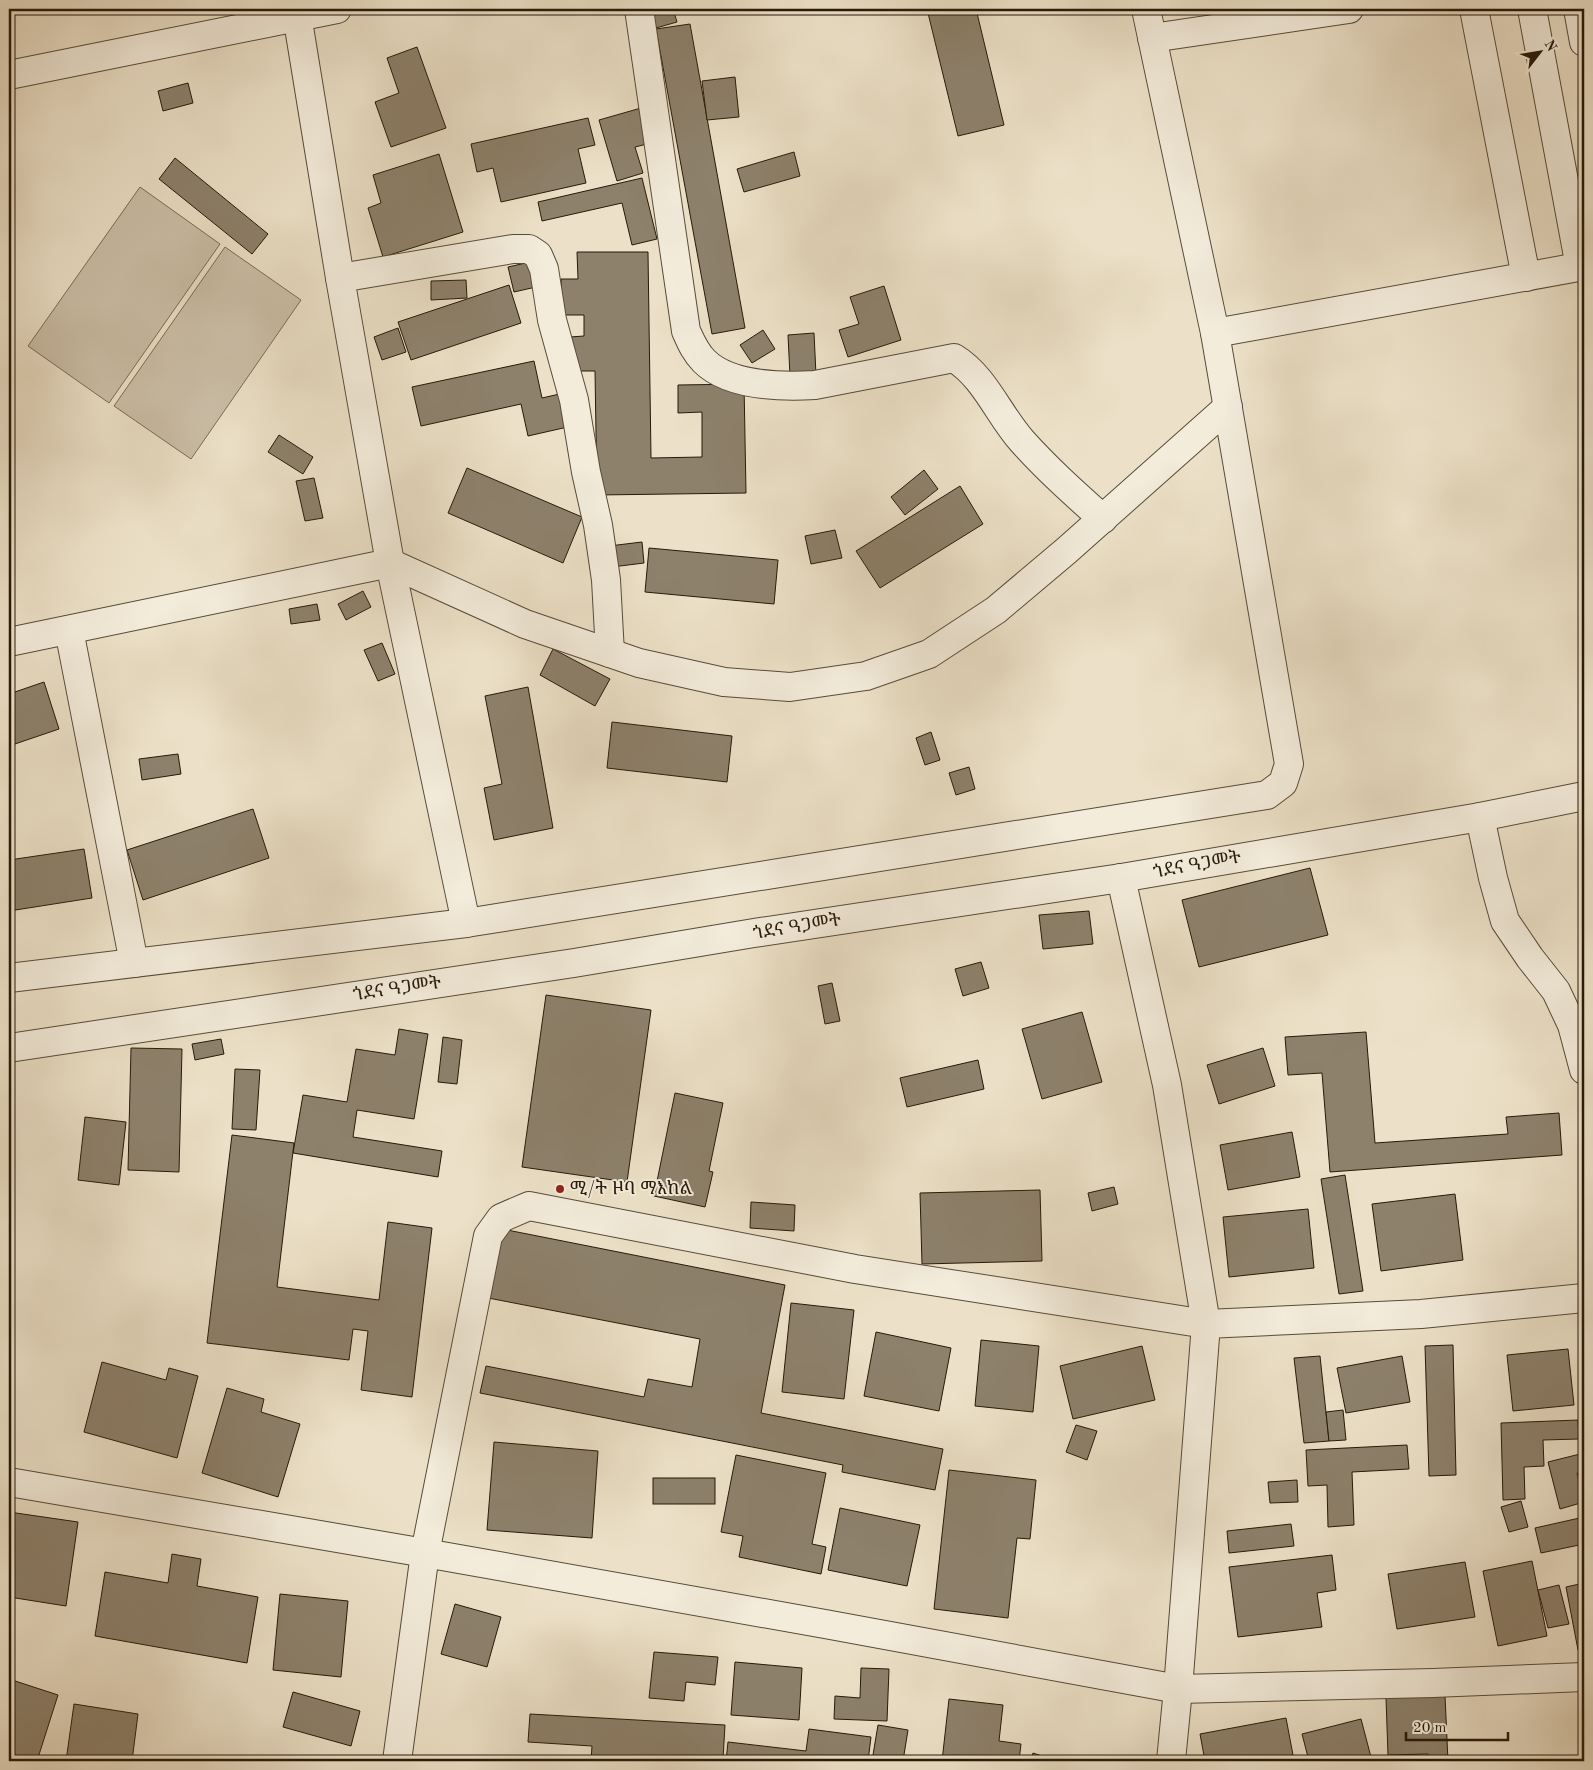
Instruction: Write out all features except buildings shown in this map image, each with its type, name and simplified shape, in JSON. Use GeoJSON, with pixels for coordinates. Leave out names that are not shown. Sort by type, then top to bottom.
{"type":"FeatureCollection","features":[{"type":"Feature","properties":{"kind":"street"},"geometry":{"type":"LineString","coordinates":[[9,75],[297,12],[336,9]]}},
{"type":"Feature","properties":{"kind":"street"},"geometry":{"type":"LineString","coordinates":[[639,9],[686,331],[694,349],[704,361],[718,372],[744,380],[769,385],[791,386],[815,385],[954,358],[964,364],[975,375],[1021,440],[1060,481],[1103,518]]}},
{"type":"Feature","properties":{"kind":"street"},"geometry":{"type":"LineString","coordinates":[[9,978],[466,923],[1267,795],[1283,783],[1289,764],[1215,333],[1146,9]]}},
{"type":"Feature","properties":{"kind":"street"},"geometry":{"type":"LineString","coordinates":[[1152,38],[1292,13],[1349,9]]}},
{"type":"Feature","properties":{"kind":"street"},"geometry":{"type":"LineString","coordinates":[[1474,9],[1526,277]]}},
{"type":"Feature","properties":{"kind":"street"},"geometry":{"type":"LineString","coordinates":[[1215,333],[1582,266],[1532,9]]}},
{"type":"Feature","properties":{"kind":"street"},"geometry":{"type":"LineString","coordinates":[[1578,9],[1584,42]]}},
{"type":"Feature","properties":{"kind":"street"},"geometry":{"type":"LineString","coordinates":[[297,12],[340,278],[390,563],[466,923]]}},
{"type":"Feature","properties":{"kind":"street"},"geometry":{"type":"LineString","coordinates":[[340,278],[513,249],[529,249],[538,255],[544,269],[552,320],[574,400],[586,472],[598,526],[606,580],[610,653]]}},
{"type":"Feature","properties":{"kind":"street"},"geometry":{"type":"LineString","coordinates":[[9,642],[390,563],[525,624],[639,663],[724,682],[790,687],[866,676],[929,654],[996,610],[1228,407]]}},
{"type":"Feature","properties":{"kind":"street"},"geometry":{"type":"LineString","coordinates":[[69,630],[134,963]]}},
{"type":"Feature","properties":{"kind":"street","name":"ጎደና ዓጋመት"},"geometry":{"type":"LineString","coordinates":[[9,1048],[1121,878],[1480,817],[1584,796]]}},
{"type":"Feature","properties":{"kind":"street"},"geometry":{"type":"LineString","coordinates":[[1480,817],[1493,878],[1505,921],[1530,958],[1556,991],[1572,1025],[1584,1070]]}},
{"type":"Feature","properties":{"kind":"street"},"geometry":{"type":"LineString","coordinates":[[1121,878],[1167,1085],[1206,1324],[1171,1761]]}},
{"type":"Feature","properties":{"kind":"street"},"geometry":{"type":"LineString","coordinates":[[397,1761],[425,1553],[488,1236],[501,1218],[529,1206],[855,1269],[1206,1324],[1422,1314],[1584,1298]]}},
{"type":"Feature","properties":{"kind":"street"},"geometry":{"type":"LineString","coordinates":[[9,1482],[425,1553],[1178,1689],[1433,1683],[1584,1677]]}},
{"type":"Feature","properties":{"kind":"shaded area"},"geometry":{"type":"Polygon","coordinates":[[[140,187],[220,244],[109,403],[28,346],[140,187]]]}},
{"type":"Feature","properties":{"kind":"shaded area"},"geometry":{"type":"Polygon","coordinates":[[[225,247],[301,300],[191,459],[114,406],[225,247]]]}},
{"type":"Feature","properties":{"kind":"place","name":"ሚ/ት ዞባ ማእከል"},"geometry":{"type":"Point","coordinates":[560,1189]}}]}
